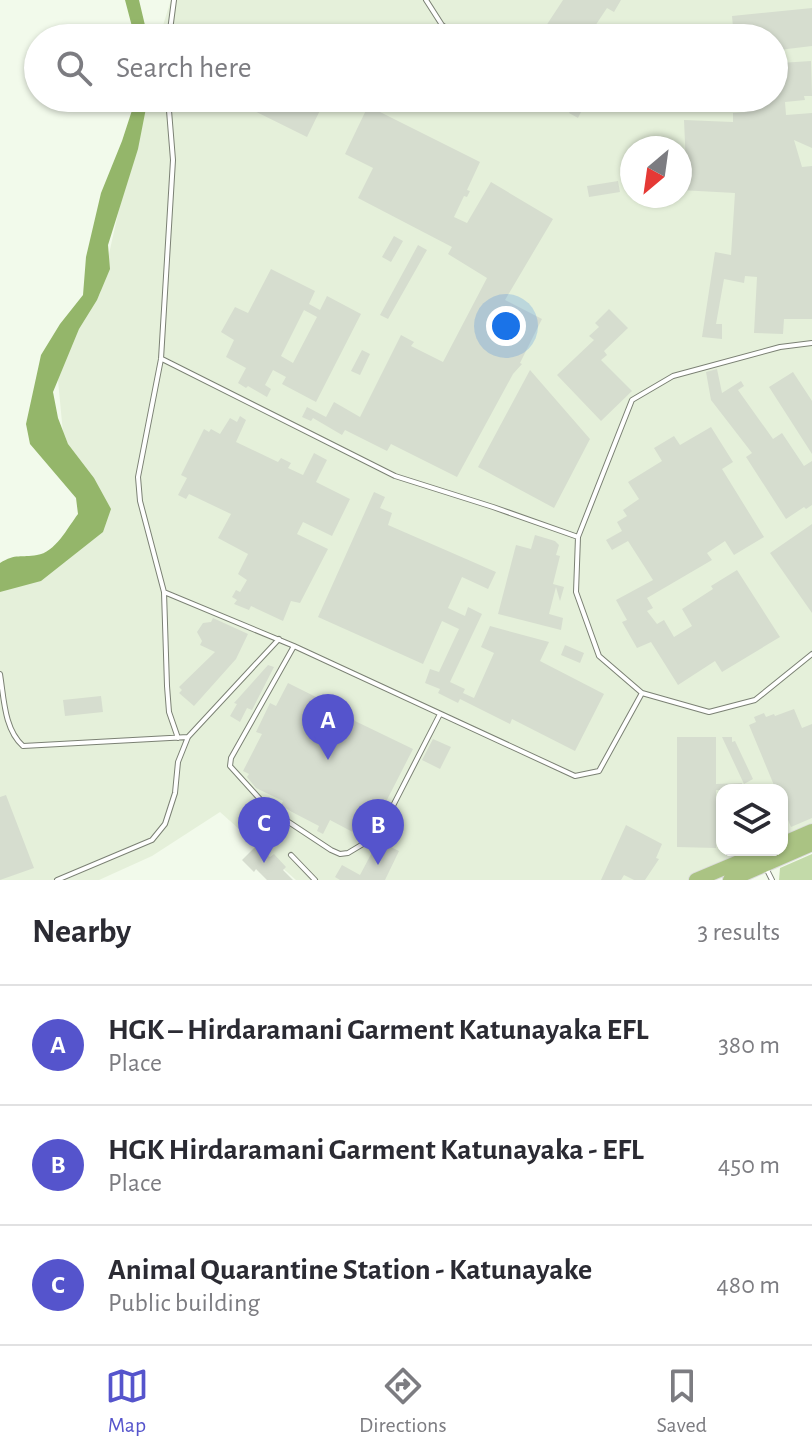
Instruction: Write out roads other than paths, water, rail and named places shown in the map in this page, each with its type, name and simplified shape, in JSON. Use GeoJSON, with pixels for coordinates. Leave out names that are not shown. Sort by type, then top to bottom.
{"type":"FeatureCollection","features":[{"type":"Feature","properties":{"kind":"main road"},"geometry":{"type":"LineString","coordinates":[[788,841],[812,831]]}},
{"type":"Feature","properties":{"kind":"main road"},"geometry":{"type":"LineString","coordinates":[[788,850],[812,844]]}},
{"type":"Feature","properties":{"kind":"main road"},"geometry":{"type":"LineString","coordinates":[[696,880],[764,856]]}},
{"type":"Feature","properties":{"kind":"main road"},"geometry":{"type":"LineString","coordinates":[[730,880],[764,856]]}},
{"type":"Feature","properties":{"kind":"lane"},"geometry":{"type":"LineString","coordinates":[[171,24],[174,0]]}},
{"type":"Feature","properties":{"kind":"lane"},"geometry":{"type":"LineString","coordinates":[[426,0],[441,24]]}},
{"type":"Feature","properties":{"kind":"lane"},"geometry":{"type":"LineString","coordinates":[[169,112],[173,160],[161,359],[138,477],[140,501],[164,592],[168,699],[178,738]]}},
{"type":"Feature","properties":{"kind":"lane"},"geometry":{"type":"LineString","coordinates":[[812,343],[780,347],[673,376],[632,400],[578,537],[576,592],[599,656],[642,693],[709,712],[755,700],[812,654]]}},
{"type":"Feature","properties":{"kind":"lane"},"geometry":{"type":"LineString","coordinates":[[161,359],[395,476],[578,537]]}},
{"type":"Feature","properties":{"kind":"lane"},"geometry":{"type":"LineString","coordinates":[[164,592],[279,639],[575,776],[599,771],[642,693]]}},
{"type":"Feature","properties":{"kind":"lane"},"geometry":{"type":"LineString","coordinates":[[57,880],[152,840],[165,824],[175,793],[178,762],[188,737],[279,639]]}},
{"type":"Feature","properties":{"kind":"lane"},"geometry":{"type":"LineString","coordinates":[[294,646],[231,758],[230,766],[269,809],[331,850],[348,853],[378,835],[440,714]]}},
{"type":"Feature","properties":{"kind":"lane"},"geometry":{"type":"LineString","coordinates":[[0,674],[9,725],[14,738],[23,746],[188,737]]}},
{"type":"Feature","properties":{"kind":"lane"},"geometry":{"type":"LineString","coordinates":[[291,855],[315,880]]}},
{"type":"Feature","properties":{"kind":"lane"},"geometry":{"type":"LineString","coordinates":[[764,856],[772,880]]}},
{"type":"Feature","properties":{"kind":"place","name":"HGK – Hirdaramani Garment Katunayaka EFL"},"geometry":{"type":"Point","coordinates":[328,760]}},
{"type":"Feature","properties":{"kind":"place","name":"Animal Quarantine Station - Katunayake"},"geometry":{"type":"Point","coordinates":[264,863]}},
{"type":"Feature","properties":{"kind":"place","name":"HGK Hirdaramani Garment Katunayaka - EFL"},"geometry":{"type":"Point","coordinates":[378,865]}}]}
